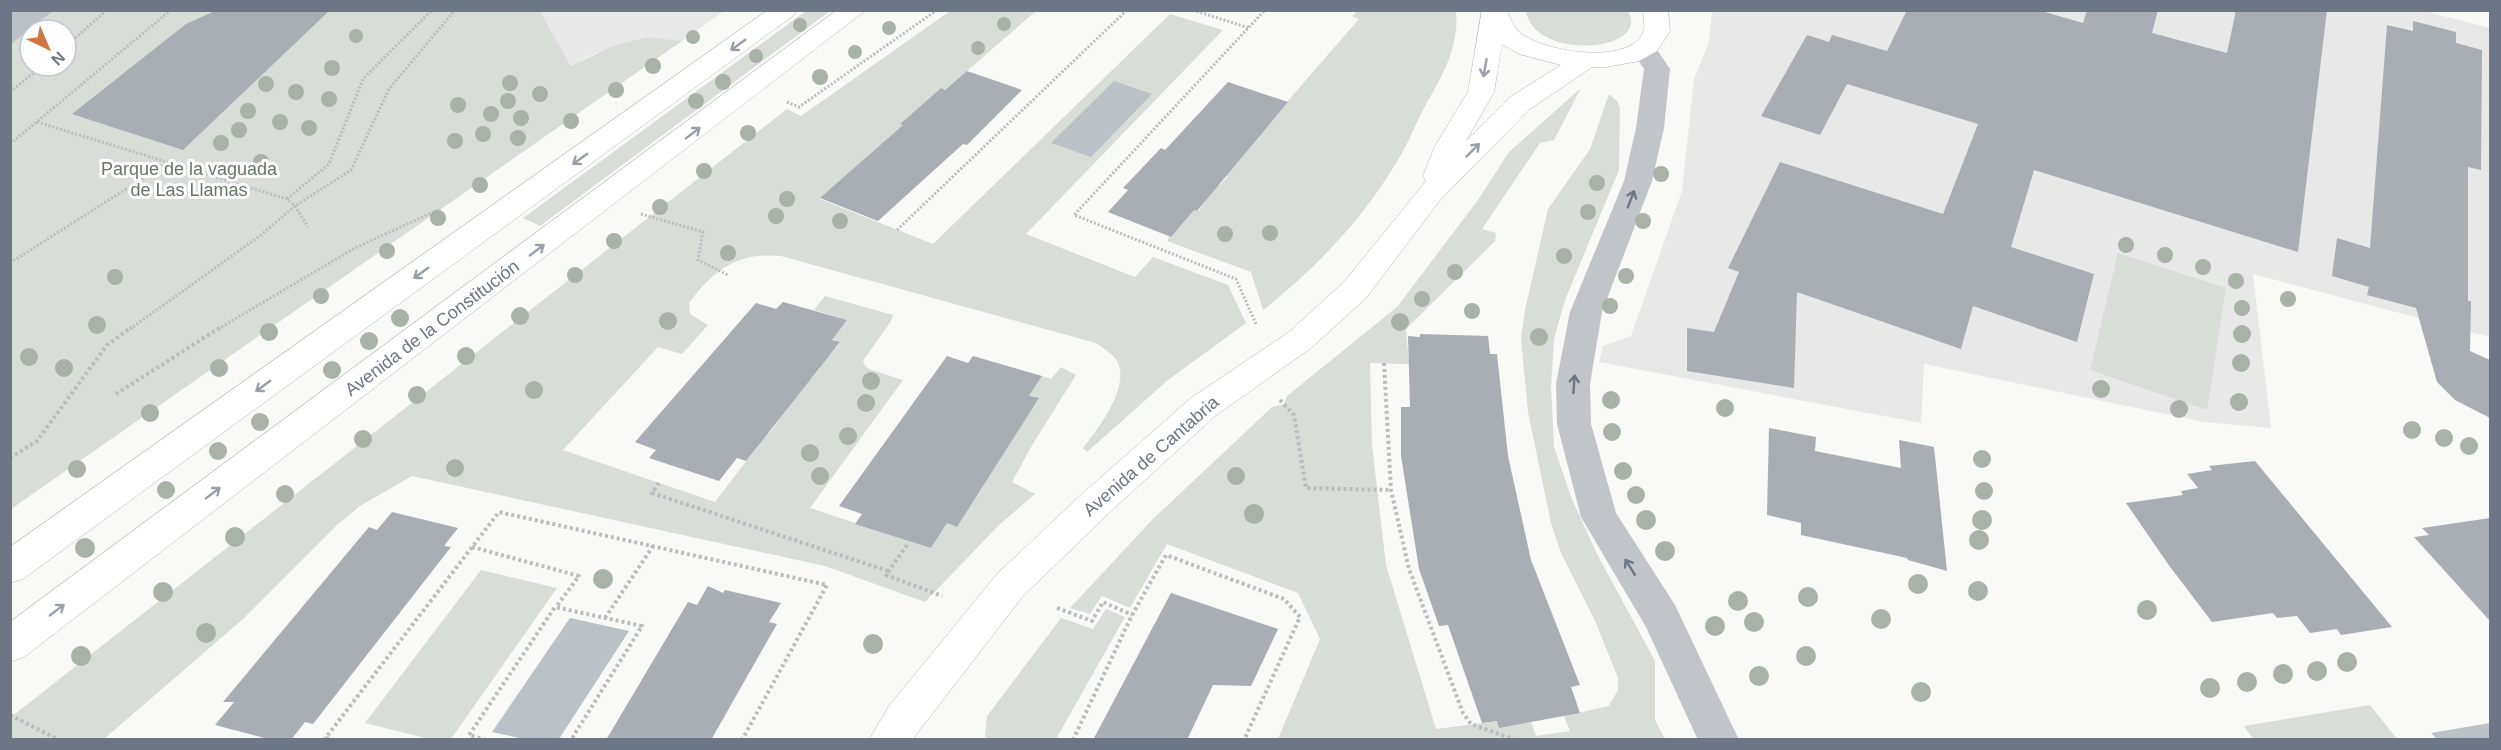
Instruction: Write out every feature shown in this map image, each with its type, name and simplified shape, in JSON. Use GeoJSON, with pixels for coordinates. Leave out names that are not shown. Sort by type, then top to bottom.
{"type":"FeatureCollection","features":[{"type":"Feature","properties":{"kind":"main road"},"geometry":{"type":"LineString","coordinates":[[10,568],[785,10]]}},
{"type":"Feature","properties":{"kind":"main road","name":"Avenida de la Constitución"},"geometry":{"type":"LineString","coordinates":[[10,645],[854,10]]}},
{"type":"Feature","properties":{"kind":"main road"},"geometry":{"type":"LineString","coordinates":[[1495,11],[1500,26],[1513,39],[1532,50],[1556,58],[1583,62],[1616,60],[1644,49],[1655,37],[1660,14]]}},
{"type":"Feature","properties":{"kind":"main road","name":"Avenida de Cantabria"},"geometry":{"type":"LineString","coordinates":[[1431,192],[1449,146],[1481,92],[1495,11]]}},
{"type":"Feature","properties":{"kind":"main road","name":"Avenida de Cantabria"},"geometry":{"type":"LineString","coordinates":[[889,740],[1010,585],[1096,503],[1203,407],[1299,339],[1355,290],[1431,192],[1520,103],[1583,62]]}},
{"type":"Feature","properties":{"kind":"street"},"geometry":{"type":"LineString","coordinates":[[1644,49],[1657,69],[1650,128],[1638,181],[1586,312],[1573,384],[1574,424],[1599,517],[1661,617],[1719,740]]}},
{"type":"Feature","properties":{"kind":"path"},"geometry":{"type":"LineString","coordinates":[[78,35],[107,10]]}},
{"type":"Feature","properties":{"kind":"path"},"geometry":{"type":"LineString","coordinates":[[10,144],[171,10]]}},
{"type":"Feature","properties":{"kind":"path"},"geometry":{"type":"LineString","coordinates":[[287,199],[328,165],[363,79],[432,10]]}},
{"type":"Feature","properties":{"kind":"path"},"geometry":{"type":"LineString","coordinates":[[10,458],[37,441],[107,345],[261,235],[295,206],[351,170],[389,89],[455,10]]}},
{"type":"Feature","properties":{"kind":"path"},"geometry":{"type":"LineString","coordinates":[[784,101],[799,107],[937,10]]}},
{"type":"Feature","properties":{"kind":"path"},"geometry":{"type":"LineString","coordinates":[[897,230],[1127,10]]}},
{"type":"Feature","properties":{"kind":"path"},"geometry":{"type":"LineString","coordinates":[[1193,10],[1249,28]]}},
{"type":"Feature","properties":{"kind":"path"},"geometry":{"type":"LineString","coordinates":[[1229,10],[1236,10]]}},
{"type":"Feature","properties":{"kind":"path"},"geometry":{"type":"LineString","coordinates":[[1252,318],[1236,279],[1074,215],[1265,10]]}},
{"type":"Feature","properties":{"kind":"path"},"geometry":{"type":"LineString","coordinates":[[10,92],[27,78]]}},
{"type":"Feature","properties":{"kind":"path"},"geometry":{"type":"LineString","coordinates":[[37,122],[287,199],[295,206],[308,227]]}},
{"type":"Feature","properties":{"kind":"path"},"geometry":{"type":"LineString","coordinates":[[10,263],[167,162]]}},
{"type":"Feature","properties":{"kind":"path"},"geometry":{"type":"LineString","coordinates":[[116,394],[281,290],[401,225],[450,206]]}},
{"type":"Feature","properties":{"kind":"path"},"geometry":{"type":"LineString","coordinates":[[649,216],[703,232],[698,260],[728,275]]}},
{"type":"Feature","properties":{"kind":"path"},"geometry":{"type":"LineString","coordinates":[[1384,363],[1391,490],[1409,569],[1462,713],[1471,724],[1516,740]]}},
{"type":"Feature","properties":{"kind":"path"},"geometry":{"type":"LineString","coordinates":[[1284,404],[1294,415],[1306,488],[1391,490]]}},
{"type":"Feature","properties":{"kind":"path"},"geometry":{"type":"LineString","coordinates":[[659,483],[652,493],[888,571]]}},
{"type":"Feature","properties":{"kind":"path"},"geometry":{"type":"LineString","coordinates":[[325,739],[499,512],[827,585],[742,740]]}},
{"type":"Feature","properties":{"kind":"path"},"geometry":{"type":"LineString","coordinates":[[907,545],[886,575],[942,596]]}},
{"type":"Feature","properties":{"kind":"path"},"geometry":{"type":"LineString","coordinates":[[605,618],[653,546]]}},
{"type":"Feature","properties":{"kind":"path"},"geometry":{"type":"LineString","coordinates":[[472,547],[579,576],[468,737],[486,740]]}},
{"type":"Feature","properties":{"kind":"path"},"geometry":{"type":"LineString","coordinates":[[1073,740],[1132,615],[1166,555],[1284,599],[1300,617],[1244,740]]}},
{"type":"Feature","properties":{"kind":"path"},"geometry":{"type":"LineString","coordinates":[[1057,608],[1092,621],[1103,602],[1132,615]]}},
{"type":"Feature","properties":{"kind":"path"},"geometry":{"type":"LineString","coordinates":[[555,608],[642,626],[571,740]]}},
{"type":"Feature","properties":{"kind":"path"},"geometry":{"type":"LineString","coordinates":[[10,715],[58,740]]}},
{"type":"Feature","properties":{"kind":"path"},"geometry":{"type":"LineString","coordinates":[[325,739],[334,740]]}},
{"type":"Feature","properties":{"kind":"shaded area"},"geometry":{"type":"Polygon","coordinates":[[[11,10],[53,10],[44,18],[18,18],[18,38],[11,44],[11,10]]]}},
{"type":"Feature","properties":{"kind":"shaded area"},"geometry":{"type":"Polygon","coordinates":[[[2420,10],[2490,28],[2490,337],[2253,274],[2271,428],[2204,422],[1924,364],[1921,423],[1599,362],[1603,346],[1631,336],[1682,191],[1694,79],[1709,42],[1712,11],[2420,10]]]}},
{"type":"Feature","properties":{"kind":"shaded area"},"geometry":{"type":"Polygon","coordinates":[[[540,11],[724,11],[682,41],[648,37],[594,54],[571,66],[540,11]]]}},
{"type":"Feature","properties":{"kind":"shaded area"},"geometry":{"type":"Polygon","coordinates":[[[1114,81],[1152,94],[1091,157],[1051,143],[1114,81]]]}},
{"type":"Feature","properties":{"kind":"shaded area"},"geometry":{"type":"Polygon","coordinates":[[[570,618],[629,631],[559,739],[523,739],[492,732],[570,618]]]}},
{"type":"Feature","properties":{"kind":"shaded area"},"geometry":{"type":"Polygon","coordinates":[[[2490,723],[2490,739],[2437,739],[2431,733],[2490,723]]]}},
{"type":"Feature","properties":{"kind":"green space","name":"Parque de la vaguada de Las Llamas"},"geometry":{"type":"Polygon","coordinates":[[[11,11],[540,11],[571,66],[613,46],[648,37],[682,41],[11,509],[11,11]]]}},
{"type":"Feature","properties":{"kind":"green space"},"geometry":{"type":"Polygon","coordinates":[[[806,11],[830,11],[540,226],[523,218],[806,11]]]}},
{"type":"Feature","properties":{"kind":"green space"},"geometry":{"type":"Polygon","coordinates":[[[950,11],[1036,11],[945,90],[941,88],[820,199],[933,244],[1170,14],[1223,30],[1026,234],[1135,277],[1153,257],[1228,285],[1246,323],[1168,380],[1087,452],[1083,448],[1111,407],[1120,382],[1117,361],[1096,343],[781,256],[752,257],[739,260],[717,273],[689,303],[690,314],[708,325],[682,354],[658,347],[563,450],[715,502],[757,447],[760,430],[769,433],[779,420],[802,377],[810,380],[820,368],[812,364],[822,352],[831,354],[840,343],[832,340],[847,320],[814,310],[825,296],[893,315],[863,361],[869,369],[903,380],[810,508],[931,548],[947,523],[957,527],[1038,399],[1029,396],[1042,376],[1051,379],[1061,367],[1076,375],[1012,482],[1035,494],[999,525],[925,602],[825,566],[412,476],[360,506],[339,523],[243,619],[104,739],[11,740],[11,717],[787,109],[801,116],[950,11]]]}},
{"type":"Feature","properties":{"kind":"green space"},"geometry":{"type":"Polygon","coordinates":[[[1357,11],[1456,11],[1455,40],[1451,53],[1402,153],[1382,186],[1352,225],[1319,261],[1263,310],[1251,272],[1167,241],[1188,208],[1198,211],[1205,202],[1197,199],[1212,182],[1220,185],[1228,176],[1218,173],[1273,118],[1359,19],[1352,16],[1357,11]]]}},
{"type":"Feature","properties":{"kind":"green space"},"geometry":{"type":"Polygon","coordinates":[[[1526,11],[1628,11],[1631,25],[1623,35],[1608,42],[1589,46],[1568,44],[1549,38],[1534,27],[1526,11]]]}},
{"type":"Feature","properties":{"kind":"green space"},"geometry":{"type":"Polygon","coordinates":[[[1581,88],[1554,140],[1540,143],[1482,229],[1496,233],[1495,241],[1406,329],[1409,364],[1370,363],[1372,445],[1386,565],[1436,729],[1497,721],[1499,727],[1531,722],[1536,736],[1570,731],[1564,716],[1609,706],[1618,690],[1618,678],[1596,623],[1561,553],[1551,523],[1528,412],[1521,339],[1525,310],[1548,209],[1590,149],[1609,94],[1617,101],[1620,108],[1619,170],[1565,300],[1554,339],[1551,387],[1554,447],[1571,497],[1597,554],[1655,661],[1655,720],[1665,739],[1278,739],[1320,639],[1298,593],[1167,544],[1130,608],[1102,596],[1090,614],[1070,608],[1153,519],[1272,407],[1284,404],[1287,396],[1397,307],[1478,200],[1509,152],[1581,88]]]}},
{"type":"Feature","properties":{"kind":"green space"},"geometry":{"type":"Polygon","coordinates":[[[2118,253],[2226,288],[2207,410],[2090,370],[2118,253]]]}},
{"type":"Feature","properties":{"kind":"green space"},"geometry":{"type":"Polygon","coordinates":[[[481,570],[557,588],[451,739],[429,739],[365,723],[481,570]]]}},
{"type":"Feature","properties":{"kind":"green space"},"geometry":{"type":"Polygon","coordinates":[[[1106,609],[1125,617],[1056,739],[990,740],[985,737],[987,716],[1061,618],[1093,629],[1106,609]]]}},
{"type":"Feature","properties":{"kind":"green space"},"geometry":{"type":"Polygon","coordinates":[[[2370,705],[2397,739],[2253,739],[2244,726],[2370,705]]]}},
{"type":"Feature","properties":{"kind":"building"},"geometry":{"type":"Polygon","coordinates":[[[217,10],[330,10],[183,150],[72,114],[186,24],[217,10]]]}},
{"type":"Feature","properties":{"kind":"building"},"geometry":{"type":"Polygon","coordinates":[[[1907,10],[2038,10],[2083,23],[2087,10],[2158,10],[2152,33],[2227,53],[2236,10],[2327,10],[2298,252],[2034,170],[2011,247],[2094,274],[2077,342],[1973,306],[1961,349],[1797,292],[1794,388],[1687,371],[1687,328],[1714,332],[1739,272],[1728,268],[1780,162],[1943,214],[1978,124],[1847,84],[1820,135],[1761,116],[1807,35],[1829,42],[1832,35],[1887,51],[1907,10]]]}},
{"type":"Feature","properties":{"kind":"building"},"geometry":{"type":"Polygon","coordinates":[[[2413,21],[2456,32],[2456,43],[2482,50],[2481,170],[2468,167],[2468,301],[2471,301],[2470,351],[2490,360],[2490,418],[2455,400],[2437,382],[2416,308],[2367,295],[2369,287],[2332,276],[2337,238],[2370,248],[2387,25],[2413,31],[2413,21]]]}},
{"type":"Feature","properties":{"kind":"building"},"geometry":{"type":"Polygon","coordinates":[[[967,71],[1022,90],[967,145],[963,144],[878,221],[820,198],[903,125],[900,124],[941,88],[945,90],[967,71]]]}},
{"type":"Feature","properties":{"kind":"building"},"geometry":{"type":"Polygon","coordinates":[[[1228,82],[1288,102],[1197,211],[1194,210],[1171,237],[1108,212],[1128,190],[1123,188],[1161,148],[1165,150],[1228,82]]]}},
{"type":"Feature","properties":{"kind":"building"},"geometry":{"type":"Polygon","coordinates":[[[783,302],[847,320],[832,340],[840,342],[746,461],[737,458],[719,481],[649,458],[656,450],[635,442],[756,303],[776,309],[783,302]]]}},
{"type":"Feature","properties":{"kind":"building"},"geometry":{"type":"Polygon","coordinates":[[[1420,334],[1488,336],[1490,354],[1497,354],[1508,456],[1531,560],[1580,685],[1571,687],[1580,713],[1499,728],[1497,721],[1482,723],[1448,625],[1439,626],[1419,569],[1401,456],[1401,407],[1410,407],[1408,336],[1420,337],[1420,334]]]}},
{"type":"Feature","properties":{"kind":"building"},"geometry":{"type":"Polygon","coordinates":[[[947,356],[968,363],[973,356],[1042,376],[1029,396],[1039,398],[957,527],[947,523],[931,548],[855,524],[862,514],[839,506],[947,356]]]}},
{"type":"Feature","properties":{"kind":"building"},"geometry":{"type":"Polygon","coordinates":[[[1769,428],[1816,437],[1815,451],[1901,468],[1899,440],[1934,447],[1947,571],[1907,558],[1801,535],[1801,523],[1767,515],[1769,428]]]}},
{"type":"Feature","properties":{"kind":"building"},"geometry":{"type":"Polygon","coordinates":[[[2255,461],[2392,627],[2341,635],[2337,629],[2310,633],[2297,616],[2277,618],[2273,613],[2212,622],[2126,503],[2183,495],[2181,491],[2198,488],[2187,474],[2212,470],[2209,466],[2255,461]]]}},
{"type":"Feature","properties":{"kind":"building"},"geometry":{"type":"Polygon","coordinates":[[[392,512],[458,528],[444,546],[451,547],[313,724],[305,722],[291,740],[272,740],[215,725],[234,702],[223,702],[369,527],[377,530],[392,512]]]}},
{"type":"Feature","properties":{"kind":"building"},"geometry":{"type":"Polygon","coordinates":[[[2490,518],[2490,621],[2414,537],[2429,535],[2422,528],[2490,518]]]}},
{"type":"Feature","properties":{"kind":"building"},"geometry":{"type":"Polygon","coordinates":[[[708,586],[723,593],[725,590],[781,603],[769,622],[777,624],[711,740],[606,740],[688,602],[697,605],[708,586]]]}},
{"type":"Feature","properties":{"kind":"building"},"geometry":{"type":"Polygon","coordinates":[[[1171,593],[1278,629],[1251,686],[1213,685],[1187,740],[1093,740],[1171,593]]]}}]}
